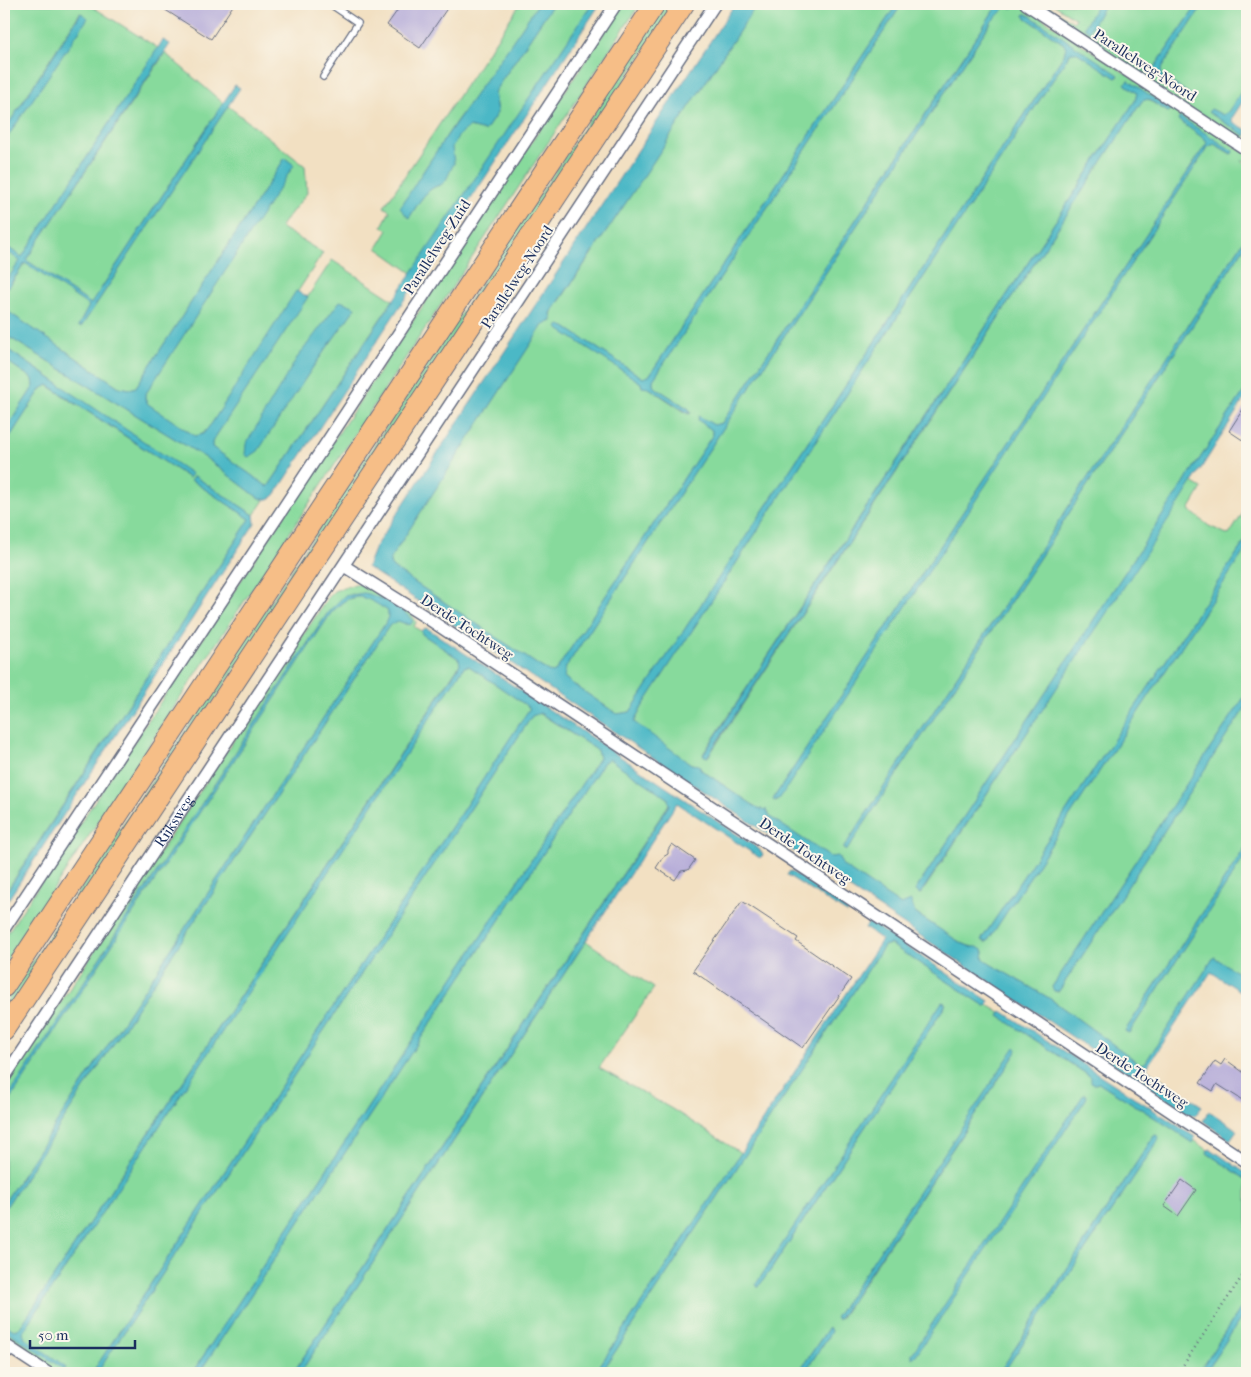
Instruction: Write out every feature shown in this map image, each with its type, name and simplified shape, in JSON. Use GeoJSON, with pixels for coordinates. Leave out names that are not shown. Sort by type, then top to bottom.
{"type":"FeatureCollection","features":[{"type":"Feature","properties":{"kind":"highway"},"geometry":{"type":"LineString","coordinates":[[4,987],[655,4]]}},
{"type":"Feature","properties":{"kind":"highway","name":"Rijksweg"},"geometry":{"type":"LineString","coordinates":[[4,1030],[684,4]]}},
{"type":"Feature","properties":{"kind":"street","name":"Parallelweg-Zuid"},"geometry":{"type":"LineString","coordinates":[[4,929],[616,4]]}},
{"type":"Feature","properties":{"kind":"street","name":"Parallelweg-Noord"},"geometry":{"type":"LineString","coordinates":[[344,566],[715,4]]}},
{"type":"Feature","properties":{"kind":"street","name":"Parallelweg-Noord"},"geometry":{"type":"LineString","coordinates":[[1026,4],[1247,150]]}},
{"type":"Feature","properties":{"kind":"street","name":"Rijksweg"},"geometry":{"type":"LineString","coordinates":[[4,1078],[344,566]]}},
{"type":"Feature","properties":{"kind":"street","name":"Derde Tochtweg"},"geometry":{"type":"LineString","coordinates":[[344,566],[440,627],[1247,1162]]}},
{"type":"Feature","properties":{"kind":"street"},"geometry":{"type":"LineString","coordinates":[[4,1344],[48,1373]]}},
{"type":"Feature","properties":{"kind":"lane"},"geometry":{"type":"LineString","coordinates":[[323,77],[358,23],[329,4]]}},
{"type":"Feature","properties":{"kind":"path"},"geometry":{"type":"LineString","coordinates":[[1178,1373],[1247,1269]]}},
{"type":"Feature","properties":{"kind":"green space"},"geometry":{"type":"Polygon","coordinates":[[[4,4],[88,4],[158,48],[22,257],[4,245],[4,142],[87,18],[80,13],[4,131],[4,4]]]}},
{"type":"Feature","properties":{"kind":"green space"},"geometry":{"type":"Polygon","coordinates":[[[520,4],[538,4],[415,184],[409,218],[426,193],[441,185],[454,163],[451,147],[459,135],[469,127],[485,131],[497,113],[494,92],[553,4],[592,4],[412,273],[377,248],[388,230],[382,226],[390,211],[384,207],[520,4]]]}},
{"type":"Feature","properties":{"kind":"green space"},"geometry":{"type":"Polygon","coordinates":[[[623,4],[640,4],[4,964],[4,938],[623,4]]]}},
{"type":"Feature","properties":{"kind":"green space"},"geometry":{"type":"Polygon","coordinates":[[[666,4],[675,4],[4,1018],[4,1005],[666,4]]]}},
{"type":"Feature","properties":{"kind":"green space"},"geometry":{"type":"Polygon","coordinates":[[[757,4],[897,4],[649,376],[643,378],[565,327],[641,383],[642,387],[649,388],[688,414],[691,413],[689,409],[653,386],[653,380],[902,4],[998,4],[722,423],[714,425],[700,417],[698,420],[712,430],[712,436],[555,672],[552,673],[393,568],[390,564],[390,559],[543,325],[552,321],[551,314],[757,4]]]}},
{"type":"Feature","properties":{"kind":"green space"},"geometry":{"type":"Polygon","coordinates":[[[1011,4],[1021,4],[1247,154],[1247,162],[1241,161],[1247,165],[1247,236],[843,849],[847,850],[1247,243],[1247,387],[915,891],[921,894],[1192,482],[1202,488],[1189,510],[1209,526],[1229,535],[1247,507],[1247,538],[982,939],[984,942],[987,942],[1247,547],[1247,693],[1052,987],[1056,992],[1059,991],[1247,705],[1247,845],[1125,1031],[1129,1033],[1247,853],[1247,979],[1214,957],[1145,1064],[1140,1064],[1049,998],[990,964],[983,958],[984,951],[956,940],[915,913],[912,902],[901,905],[843,866],[840,863],[839,857],[830,857],[770,817],[767,810],[759,809],[701,770],[699,765],[691,764],[634,723],[642,707],[1071,52],[1076,51],[1116,78],[1119,76],[1030,16],[1024,15],[1064,44],[1066,47],[1064,55],[630,712],[617,714],[564,677],[566,667],[991,22],[1003,8],[1014,6],[1011,4]],[[1125,84],[1137,93],[1135,101],[703,754],[708,757],[1142,101],[1147,99],[1168,112],[1125,84]],[[1178,120],[1206,140],[1207,143],[773,799],[776,801],[1208,147],[1214,144],[1231,154],[1178,120]]]}},
{"type":"Feature","properties":{"kind":"green space"},"geometry":{"type":"Polygon","coordinates":[[[1031,4],[1046,4],[1073,22],[1076,19],[1053,4],[1098,4],[1085,27],[1105,4],[1198,4],[1154,68],[1140,62],[1122,49],[1101,41],[1194,100],[1193,96],[1162,76],[1163,66],[1204,4],[1247,4],[1247,83],[1228,112],[1223,115],[1211,109],[1208,112],[1246,136],[1243,140],[1238,141],[1031,4]]]}},
{"type":"Feature","properties":{"kind":"green space"},"geometry":{"type":"Polygon","coordinates":[[[165,53],[223,103],[91,304],[26,260],[165,53]]]}},
{"type":"Feature","properties":{"kind":"green space"},"geometry":{"type":"Polygon","coordinates":[[[228,106],[305,166],[307,193],[280,227],[323,253],[212,423],[203,434],[195,436],[147,404],[145,395],[293,165],[285,158],[136,387],[130,389],[119,387],[4,309],[4,249],[21,261],[5,284],[9,287],[25,263],[90,306],[79,325],[81,327],[228,106]]]}},
{"type":"Feature","properties":{"kind":"green space"},"geometry":{"type":"Polygon","coordinates":[[[332,260],[393,300],[268,487],[212,447],[212,442],[332,260]],[[356,307],[297,358],[249,457],[258,450],[313,367],[356,307]]]}},
{"type":"Feature","properties":{"kind":"green space"},"geometry":{"type":"Polygon","coordinates":[[[4,334],[206,458],[264,500],[254,515],[194,476],[191,480],[250,519],[6,892],[4,891],[4,446],[41,389],[47,385],[189,478],[4,347],[4,334]]]}},
{"type":"Feature","properties":{"kind":"green space"},"geometry":{"type":"Polygon","coordinates":[[[4,359],[33,379],[34,386],[4,432],[4,359]]]}},
{"type":"Feature","properties":{"kind":"green space"},"geometry":{"type":"Polygon","coordinates":[[[355,584],[362,584],[384,595],[407,610],[416,622],[414,627],[459,659],[460,664],[21,1326],[14,1330],[4,1324],[4,1210],[389,626],[398,620],[407,625],[396,608],[381,599],[352,594],[329,611],[4,1103],[4,1088],[329,596],[334,591],[355,584]]]}},
{"type":"Feature","properties":{"kind":"green space"},"geometry":{"type":"Polygon","coordinates":[[[360,596],[372,600],[388,611],[385,624],[4,1203],[4,1109],[331,613],[345,600],[360,596]]]}},
{"type":"Feature","properties":{"kind":"green space"},"geometry":{"type":"Polygon","coordinates":[[[469,666],[530,708],[92,1373],[56,1373],[4,1338],[4,1329],[62,1368],[66,1367],[24,1338],[23,1332],[454,681],[464,667],[469,666]]]}},
{"type":"Feature","properties":{"kind":"green space"},"geometry":{"type":"Polygon","coordinates":[[[539,713],[597,750],[599,758],[192,1373],[97,1373],[532,716],[539,713]]]}},
{"type":"Feature","properties":{"kind":"green space"},"geometry":{"type":"Polygon","coordinates":[[[609,758],[668,798],[669,804],[293,1373],[199,1373],[604,762],[609,758]]]}},
{"type":"Feature","properties":{"kind":"green space"},"geometry":{"type":"Polygon","coordinates":[[[586,941],[654,988],[599,1068],[672,1109],[741,1153],[595,1373],[300,1373],[586,941]]]}},
{"type":"Feature","properties":{"kind":"green space"},"geometry":{"type":"Polygon","coordinates":[[[890,944],[985,1006],[988,1005],[1001,1013],[999,1016],[1091,1077],[1095,1084],[1100,1083],[1193,1142],[1194,1140],[1208,1150],[1207,1153],[1247,1180],[1247,1299],[1198,1373],[1003,1373],[1158,1141],[1156,1135],[999,1373],[804,1373],[828,1337],[829,1327],[798,1373],[601,1373],[884,946],[890,944]],[[945,1003],[770,1271],[945,1006],[945,1003]],[[1016,1053],[837,1319],[840,1319],[1016,1053]]]}},
{"type":"Feature","properties":{"kind":"green space"},"geometry":{"type":"Polygon","coordinates":[[[1247,1309],[1247,1373],[1205,1373],[1247,1309]]]}},
{"type":"Feature","properties":{"kind":"water"},"geometry":{"type":"Polygon","coordinates":[[[538,4],[553,4],[494,92],[497,113],[485,131],[469,127],[459,135],[452,147],[454,163],[446,180],[426,193],[409,218],[400,208],[450,131],[538,4]]]}},
{"type":"Feature","properties":{"kind":"water"},"geometry":{"type":"Polygon","coordinates":[[[592,4],[600,4],[275,495],[270,498],[264,499],[256,496],[206,458],[4,334],[4,309],[119,387],[130,389],[136,387],[285,158],[294,165],[145,395],[148,404],[195,436],[203,434],[212,423],[296,291],[308,297],[212,442],[212,447],[268,487],[592,4]]]}},
{"type":"Feature","properties":{"kind":"water"},"geometry":{"type":"Polygon","coordinates":[[[735,4],[757,4],[551,313],[552,321],[543,325],[390,559],[390,564],[393,568],[541,667],[552,673],[555,672],[712,436],[712,430],[698,420],[699,416],[714,425],[722,423],[998,4],[1011,4],[1014,6],[1013,8],[1006,7],[991,22],[566,667],[564,677],[570,682],[617,714],[630,712],[1064,55],[1066,47],[1064,44],[1024,15],[1030,16],[1119,75],[1116,78],[1076,52],[1071,52],[634,722],[691,764],[699,765],[701,770],[759,809],[767,810],[770,817],[830,857],[838,856],[843,866],[901,905],[911,901],[915,913],[961,943],[984,951],[983,958],[990,964],[1049,998],[1140,1064],[1145,1063],[1214,957],[1247,979],[1247,988],[1242,992],[1211,972],[1147,1067],[1148,1070],[1202,1106],[1195,1116],[1188,1114],[367,567],[375,547],[735,4]]]}},
{"type":"Feature","properties":{"kind":"water"},"geometry":{"type":"Polygon","coordinates":[[[897,4],[902,4],[653,380],[653,386],[689,409],[690,414],[649,388],[642,387],[641,383],[557,328],[560,325],[565,327],[643,378],[649,376],[897,4]]]}},
{"type":"Feature","properties":{"kind":"water"},"geometry":{"type":"Polygon","coordinates":[[[1098,4],[1105,4],[1089,31],[1084,27],[1098,4]]]}},
{"type":"Feature","properties":{"kind":"water"},"geometry":{"type":"Polygon","coordinates":[[[1198,4],[1204,4],[1161,71],[1162,77],[1193,96],[1195,100],[1101,41],[1104,38],[1147,66],[1154,68],[1198,4]]]}},
{"type":"Feature","properties":{"kind":"water"},"geometry":{"type":"Polygon","coordinates":[[[81,13],[88,18],[4,142],[4,131],[81,13]]]}},
{"type":"Feature","properties":{"kind":"water"},"geometry":{"type":"Polygon","coordinates":[[[163,40],[170,44],[26,260],[91,304],[235,85],[240,88],[81,327],[78,326],[89,306],[25,263],[8,287],[4,284],[20,261],[4,249],[4,245],[22,257],[163,40]]]}},
{"type":"Feature","properties":{"kind":"water"},"geometry":{"type":"Polygon","coordinates":[[[1128,80],[1171,110],[1168,112],[1148,99],[1142,101],[707,757],[703,755],[1135,101],[1137,93],[1125,84],[1128,80]]]}},
{"type":"Feature","properties":{"kind":"water"},"geometry":{"type":"Polygon","coordinates":[[[1247,83],[1247,95],[1232,118],[1233,122],[1247,130],[1246,136],[1208,112],[1211,109],[1223,115],[1228,112],[1247,83]]]}},
{"type":"Feature","properties":{"kind":"water"},"geometry":{"type":"Polygon","coordinates":[[[1180,117],[1233,151],[1232,154],[1214,144],[1208,147],[780,798],[774,801],[773,799],[1207,143],[1206,140],[1178,120],[1180,117]]]}},
{"type":"Feature","properties":{"kind":"water"},"geometry":{"type":"Polygon","coordinates":[[[1247,236],[1247,243],[847,850],[844,850],[843,849],[1247,236]]]}},
{"type":"Feature","properties":{"kind":"water"},"geometry":{"type":"Polygon","coordinates":[[[340,301],[356,307],[313,367],[258,451],[249,457],[245,455],[246,444],[297,358],[340,301]]]}},
{"type":"Feature","properties":{"kind":"water"},"geometry":{"type":"Polygon","coordinates":[[[4,347],[192,474],[189,478],[48,385],[41,389],[4,446],[4,432],[34,386],[33,379],[4,359],[4,347]]]}},
{"type":"Feature","properties":{"kind":"water"},"geometry":{"type":"Polygon","coordinates":[[[1247,387],[1247,395],[1175,510],[920,894],[915,891],[1247,387]]]}},
{"type":"Feature","properties":{"kind":"water"},"geometry":{"type":"Polygon","coordinates":[[[194,476],[254,515],[255,523],[4,906],[4,896],[250,519],[191,480],[194,476]]]}},
{"type":"Feature","properties":{"kind":"water"},"geometry":{"type":"Polygon","coordinates":[[[1247,538],[1247,547],[987,942],[983,941],[982,939],[1247,538]]]}},
{"type":"Feature","properties":{"kind":"water"},"geometry":{"type":"Polygon","coordinates":[[[364,593],[390,603],[403,611],[413,621],[410,625],[398,621],[389,626],[4,1210],[4,1203],[385,624],[388,611],[372,601],[358,597],[345,600],[331,613],[4,1109],[4,1103],[329,611],[344,596],[364,593]]]}},
{"type":"Feature","properties":{"kind":"water"},"geometry":{"type":"Polygon","coordinates":[[[424,628],[759,849],[763,855],[760,858],[677,803],[300,1373],[293,1373],[669,805],[668,798],[609,759],[604,762],[199,1373],[192,1373],[599,758],[597,750],[540,713],[532,716],[97,1373],[92,1373],[530,708],[469,666],[464,667],[23,1332],[25,1338],[66,1367],[65,1369],[62,1368],[4,1329],[4,1324],[14,1330],[21,1326],[458,668],[460,664],[459,659],[422,634],[421,631],[424,628]]]}},
{"type":"Feature","properties":{"kind":"water"},"geometry":{"type":"Polygon","coordinates":[[[1247,693],[1247,705],[1059,991],[1054,991],[1052,987],[1247,693]]]}},
{"type":"Feature","properties":{"kind":"water"},"geometry":{"type":"Polygon","coordinates":[[[1247,845],[1247,853],[1129,1033],[1125,1031],[1247,845]]]}},
{"type":"Feature","properties":{"kind":"water"},"geometry":{"type":"Polygon","coordinates":[[[790,871],[828,894],[849,910],[847,913],[787,875],[790,871]]]}},
{"type":"Feature","properties":{"kind":"water"},"geometry":{"type":"Polygon","coordinates":[[[869,922],[989,1001],[988,1005],[985,1006],[890,944],[884,946],[601,1373],[595,1373],[882,940],[865,928],[869,922]]]}},
{"type":"Feature","properties":{"kind":"water"},"geometry":{"type":"Polygon","coordinates":[[[942,1002],[945,1003],[945,1006],[770,1271],[759,1286],[757,1286],[756,1284],[942,1002]]]}},
{"type":"Feature","properties":{"kind":"water"},"geometry":{"type":"Polygon","coordinates":[[[1002,1011],[1195,1137],[1193,1143],[1100,1083],[1091,1083],[1091,1077],[999,1016],[1002,1011]]]}},
{"type":"Feature","properties":{"kind":"water"},"geometry":{"type":"Polygon","coordinates":[[[1015,1047],[1017,1049],[1016,1053],[839,1319],[835,1318],[1015,1047]]]}},
{"type":"Feature","properties":{"kind":"water"},"geometry":{"type":"Polygon","coordinates":[[[1084,1094],[1087,1096],[1086,1099],[916,1355],[912,1358],[912,1354],[1084,1094]]]}},
{"type":"Feature","properties":{"kind":"water"},"geometry":{"type":"Polygon","coordinates":[[[1209,1111],[1237,1130],[1230,1140],[1203,1121],[1209,1111]]]}},
{"type":"Feature","properties":{"kind":"water"},"geometry":{"type":"Polygon","coordinates":[[[1154,1136],[1159,1137],[1158,1141],[1003,1373],[999,1373],[1154,1136]]]}},
{"type":"Feature","properties":{"kind":"water"},"geometry":{"type":"Polygon","coordinates":[[[1211,1149],[1247,1174],[1247,1180],[1207,1153],[1211,1149]]]}},
{"type":"Feature","properties":{"kind":"water"},"geometry":{"type":"Polygon","coordinates":[[[1247,1299],[1247,1309],[1205,1373],[1198,1373],[1247,1299]]]}},
{"type":"Feature","properties":{"kind":"water"},"geometry":{"type":"Polygon","coordinates":[[[829,1327],[831,1331],[828,1337],[804,1373],[798,1373],[829,1327]]]}},
{"type":"Feature","properties":{"kind":"building"},"geometry":{"type":"Polygon","coordinates":[[[156,4],[234,4],[211,39],[156,4]]]}},
{"type":"Feature","properties":{"kind":"building"},"geometry":{"type":"Polygon","coordinates":[[[402,4],[450,4],[420,48],[387,25],[402,4]]]}},
{"type":"Feature","properties":{"kind":"building"},"geometry":{"type":"Polygon","coordinates":[[[1247,403],[1247,443],[1229,431],[1247,403]]]}},
{"type":"Feature","properties":{"kind":"building"},"geometry":{"type":"Polygon","coordinates":[[[672,844],[695,860],[688,870],[681,871],[675,880],[656,868],[663,857],[668,854],[672,844]]]}},
{"type":"Feature","properties":{"kind":"building"},"geometry":{"type":"Polygon","coordinates":[[[742,901],[798,938],[796,941],[851,979],[803,1048],[693,971],[742,901]]]}},
{"type":"Feature","properties":{"kind":"building"},"geometry":{"type":"Polygon","coordinates":[[[1225,1059],[1247,1075],[1247,1103],[1217,1084],[1213,1091],[1200,1083],[1215,1061],[1221,1065],[1225,1059]]]}},
{"type":"Feature","properties":{"kind":"building"},"geometry":{"type":"Polygon","coordinates":[[[1182,1180],[1196,1190],[1178,1216],[1164,1206],[1182,1180]]]}}]}
